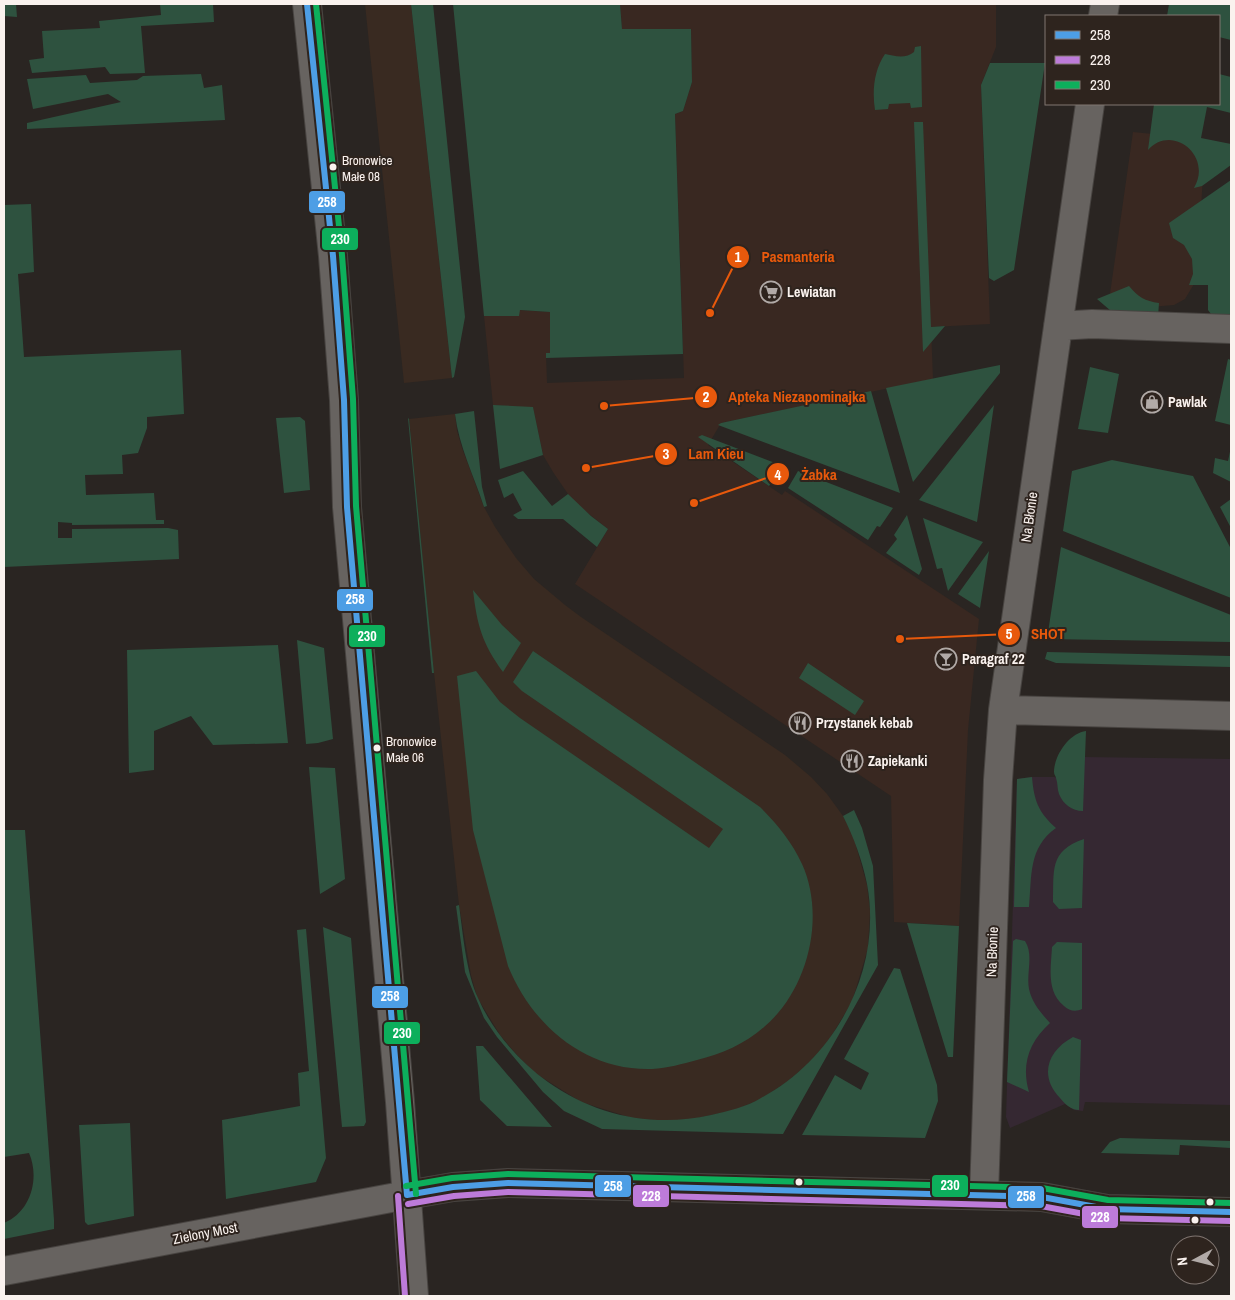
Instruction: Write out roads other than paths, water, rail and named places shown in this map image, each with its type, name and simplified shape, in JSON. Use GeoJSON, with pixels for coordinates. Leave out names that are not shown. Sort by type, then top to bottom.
{"type":"FeatureCollection","features":[{"type":"Feature","properties":{"kind":"street"},"geometry":{"type":"LineString","coordinates":[[306,4],[333,256],[344,400],[348,516],[407,1195],[414,1296]]}},
{"type":"Feature","properties":{"kind":"street","name":"Na Błonie"},"geometry":{"type":"LineString","coordinates":[[984,1195],[998,780],[1003,710],[1090,105]]}},
{"type":"Feature","properties":{"kind":"street"},"geometry":{"type":"LineString","coordinates":[[1058,326],[1092,324],[1231,329]]}},
{"type":"Feature","properties":{"kind":"street"},"geometry":{"type":"LineString","coordinates":[[1003,710],[1231,716]]}},
{"type":"Feature","properties":{"kind":"street"},"geometry":{"type":"LineString","coordinates":[[407,1195],[453,1187],[508,1183],[1042,1197],[1106,1209],[1231,1212]]}},
{"type":"Feature","properties":{"kind":"street","name":"Zielony Most"},"geometry":{"type":"LineString","coordinates":[[4,1271],[407,1195]]}},
{"type":"Feature","properties":{"kind":"place","name":"Bronowice Małe 08"},"geometry":{"type":"Point","coordinates":[333,167]}},
{"type":"Feature","properties":{"kind":"place","name":"Lewiatan"},"geometry":{"type":"Point","coordinates":[771,292]}},
{"type":"Feature","properties":{"kind":"place","name":"Pasmanteria"},"geometry":{"type":"Point","coordinates":[710,313]}},
{"type":"Feature","properties":{"kind":"place","name":"Pawlak"},"geometry":{"type":"Point","coordinates":[1152,402]}},
{"type":"Feature","properties":{"kind":"place","name":"Apteka Niezapominajka"},"geometry":{"type":"Point","coordinates":[604,406]}},
{"type":"Feature","properties":{"kind":"place","name":"Lam Kieu"},"geometry":{"type":"Point","coordinates":[586,468]}},
{"type":"Feature","properties":{"kind":"place","name":"Żabka"},"geometry":{"type":"Point","coordinates":[694,503]}},
{"type":"Feature","properties":{"kind":"place","name":"SHOT"},"geometry":{"type":"Point","coordinates":[900,639]}},
{"type":"Feature","properties":{"kind":"place","name":"Paragraf 22"},"geometry":{"type":"Point","coordinates":[946,659]}},
{"type":"Feature","properties":{"kind":"place","name":"Przystanek kebab"},"geometry":{"type":"Point","coordinates":[800,723]}},
{"type":"Feature","properties":{"kind":"place","name":"Bronowice Małe 06"},"geometry":{"type":"Point","coordinates":[377,748]}},
{"type":"Feature","properties":{"kind":"place","name":"Zapiekanki"},"geometry":{"type":"Point","coordinates":[852,761]}}]}
